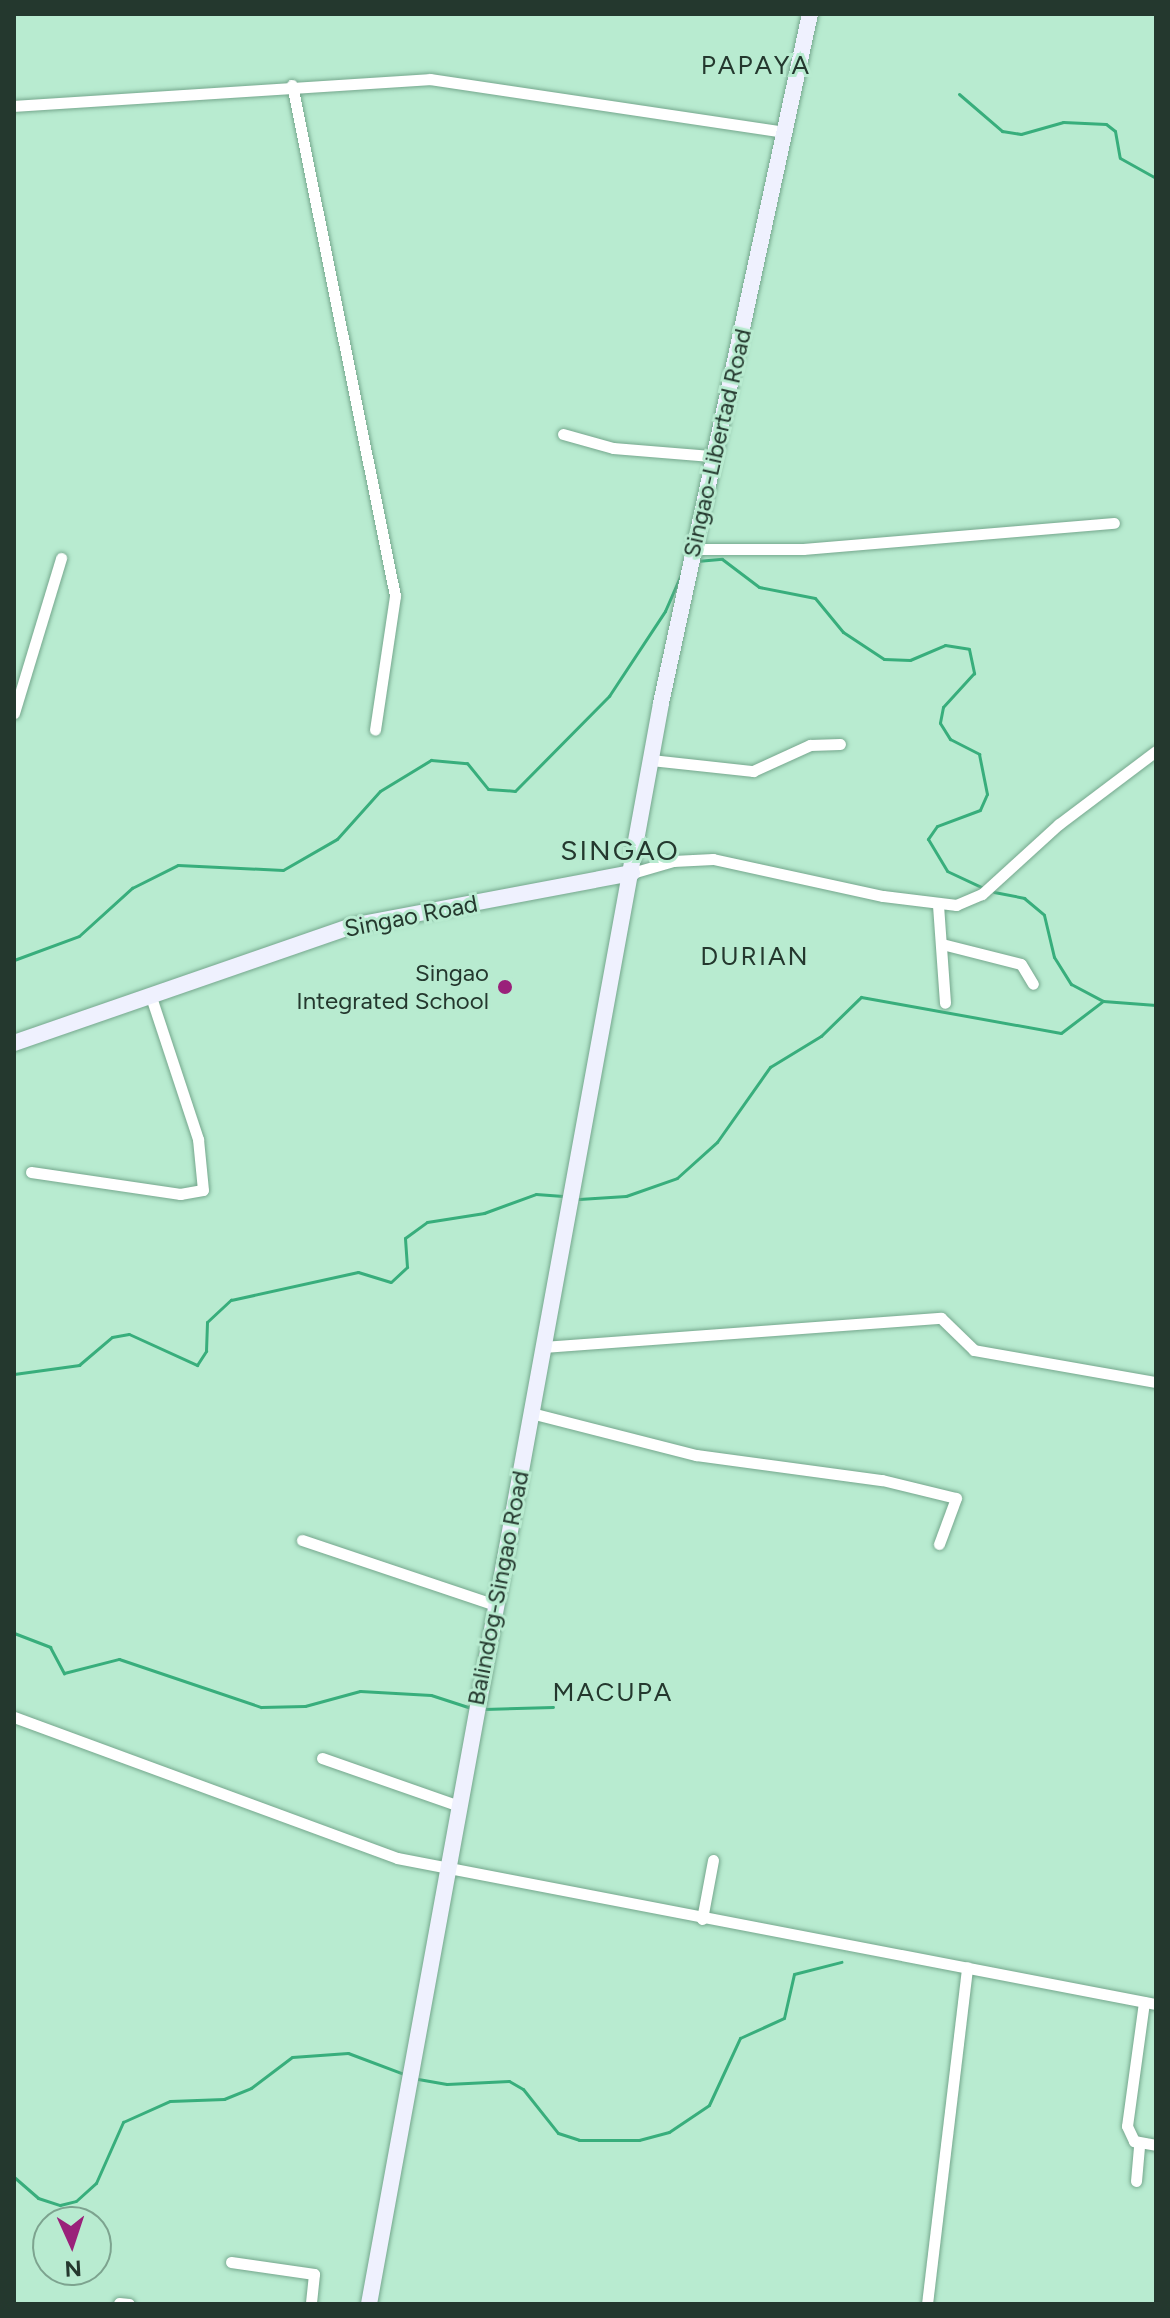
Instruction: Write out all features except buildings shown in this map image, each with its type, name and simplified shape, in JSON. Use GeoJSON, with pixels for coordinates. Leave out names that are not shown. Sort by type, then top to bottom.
{"type":"FeatureCollection","features":[{"type":"Feature","properties":{"kind":"street","name":"Singao-Libertad Road"},"geometry":{"type":"LineString","coordinates":[[632,873],[711,456],[810,14]]}},
{"type":"Feature","properties":{"kind":"street"},"geometry":{"type":"LineString","coordinates":[[14,106],[292,85],[455,82],[786,132]]}},
{"type":"Feature","properties":{"kind":"street"},"geometry":{"type":"LineString","coordinates":[[292,85],[395,596],[375,730]]}},
{"type":"Feature","properties":{"kind":"street"},"geometry":{"type":"LineString","coordinates":[[563,434],[613,448],[711,456]]}},
{"type":"Feature","properties":{"kind":"street"},"geometry":{"type":"LineString","coordinates":[[693,549],[803,549],[1114,523]]}},
{"type":"Feature","properties":{"kind":"street"},"geometry":{"type":"LineString","coordinates":[[14,713],[61,558]]}},
{"type":"Feature","properties":{"kind":"street"},"geometry":{"type":"LineString","coordinates":[[651,760],[753,771],[810,745],[840,744]]}},
{"type":"Feature","properties":{"kind":"street"},"geometry":{"type":"LineString","coordinates":[[632,873],[673,861],[713,859],[938,905],[982,894],[1059,824],[1156,751]]}},
{"type":"Feature","properties":{"kind":"street","name":"Singao Road"},"geometry":{"type":"LineString","coordinates":[[14,1043],[351,926],[632,873]]}},
{"type":"Feature","properties":{"kind":"street","name":"Balindog-Singao Road"},"geometry":{"type":"LineString","coordinates":[[369,2304],[495,1605],[632,873]]}},
{"type":"Feature","properties":{"kind":"street"},"geometry":{"type":"LineString","coordinates":[[938,905],[945,1003]]}},
{"type":"Feature","properties":{"kind":"street"},"geometry":{"type":"LineString","coordinates":[[942,944],[1021,964],[1033,984]]}},
{"type":"Feature","properties":{"kind":"street"},"geometry":{"type":"LineString","coordinates":[[31,1172],[180,1194],[203,1190],[198,1139],[151,997]]}},
{"type":"Feature","properties":{"kind":"street"},"geometry":{"type":"LineString","coordinates":[[543,1347],[941,1318],[974,1350],[1156,1382]]}},
{"type":"Feature","properties":{"kind":"street"},"geometry":{"type":"LineString","coordinates":[[531,1413],[696,1455],[882,1480],[956,1498],[939,1544]]}},
{"type":"Feature","properties":{"kind":"street"},"geometry":{"type":"LineString","coordinates":[[302,1540],[495,1605]]}},
{"type":"Feature","properties":{"kind":"street"},"geometry":{"type":"LineString","coordinates":[[14,1717],[365,1849],[448,1871],[1150,2003],[1127,2122],[1139,2143],[1136,2181]]}},
{"type":"Feature","properties":{"kind":"street"},"geometry":{"type":"LineString","coordinates":[[322,1758],[459,1806]]}},
{"type":"Feature","properties":{"kind":"street"},"geometry":{"type":"LineString","coordinates":[[702,1919],[713,1860]]}},
{"type":"Feature","properties":{"kind":"street"},"geometry":{"type":"LineString","coordinates":[[927,2304],[967,1967]]}},
{"type":"Feature","properties":{"kind":"street"},"geometry":{"type":"LineString","coordinates":[[1139,2143],[1156,2145]]}},
{"type":"Feature","properties":{"kind":"street"},"geometry":{"type":"LineString","coordinates":[[231,2262],[314,2274],[311,2304]]}},
{"type":"Feature","properties":{"kind":"waterway"},"geometry":{"type":"LineString","coordinates":[[959,94],[1002,131],[1021,134],[1063,122],[1106,124],[1115,131],[1120,158],[1156,178]]}},
{"type":"Feature","properties":{"kind":"waterway"},"geometry":{"type":"LineString","coordinates":[[697,561],[722,559],[759,587],[815,598],[843,632],[884,659],[910,660],[945,645],[969,649],[974,673],[943,707],[940,723],[950,739],[979,754],[987,794],[980,810],[937,826],[928,839],[947,871],[982,887]]}},
{"type":"Feature","properties":{"kind":"waterway"},"geometry":{"type":"LineString","coordinates":[[14,960],[79,936],[132,888],[178,865],[283,870],[337,839],[380,791],[431,760],[467,763],[488,789],[515,791],[609,696],[665,611],[683,570]]}},
{"type":"Feature","properties":{"kind":"waterway"},"geometry":{"type":"LineString","coordinates":[[994,892],[1024,898],[1044,915],[1054,957],[1071,984],[1103,1001],[1156,1005]]}},
{"type":"Feature","properties":{"kind":"waterway"},"geometry":{"type":"LineString","coordinates":[[579,1199],[626,1196],[677,1178],[717,1142],[770,1067],[821,1036],[861,997],[1061,1033],[1103,1001]]}},
{"type":"Feature","properties":{"kind":"waterway"},"geometry":{"type":"LineString","coordinates":[[14,1374],[79,1365],[112,1337],[129,1334],[197,1365],[206,1351],[207,1322],[231,1300],[358,1272],[391,1282],[407,1267],[405,1238],[427,1222],[484,1213],[536,1194],[563,1196]]}},
{"type":"Feature","properties":{"kind":"waterway"},"geometry":{"type":"LineString","coordinates":[[14,1633],[50,1647],[64,1673],[119,1659],[261,1707],[305,1706],[360,1691],[431,1695],[471,1708]]}},
{"type":"Feature","properties":{"kind":"waterway"},"geometry":{"type":"LineString","coordinates":[[484,1709],[553,1707]]}},
{"type":"Feature","properties":{"kind":"waterway"},"geometry":{"type":"LineString","coordinates":[[418,2079],[447,2084],[509,2081],[523,2089],[558,2133],[579,2140],[639,2140],[669,2132],[709,2105],[740,2038],[784,2018],[794,1974],[841,1962]]}},
{"type":"Feature","properties":{"kind":"waterway"},"geometry":{"type":"LineString","coordinates":[[14,2177],[38,2198],[60,2205],[76,2201],[96,2183],[123,2122],[170,2101],[224,2099],[251,2088],[292,2057],[348,2053],[404,2074]]}},
{"type":"Feature","properties":{"kind":"place","name":"Singao Integrated School"},"geometry":{"type":"Point","coordinates":[505,987]}},
{"type":"Feature","properties":{"kind":"district","name":"PAPAYA"},"geometry":{"type":"Point","coordinates":[756,66]}},
{"type":"Feature","properties":{"kind":"district","name":"SINGAO"},"geometry":{"type":"Point","coordinates":[620,850]}},
{"type":"Feature","properties":{"kind":"district","name":"DURIAN"},"geometry":{"type":"Point","coordinates":[755,957]}},
{"type":"Feature","properties":{"kind":"district","name":"MACUPA"},"geometry":{"type":"Point","coordinates":[613,1693]}}]}
